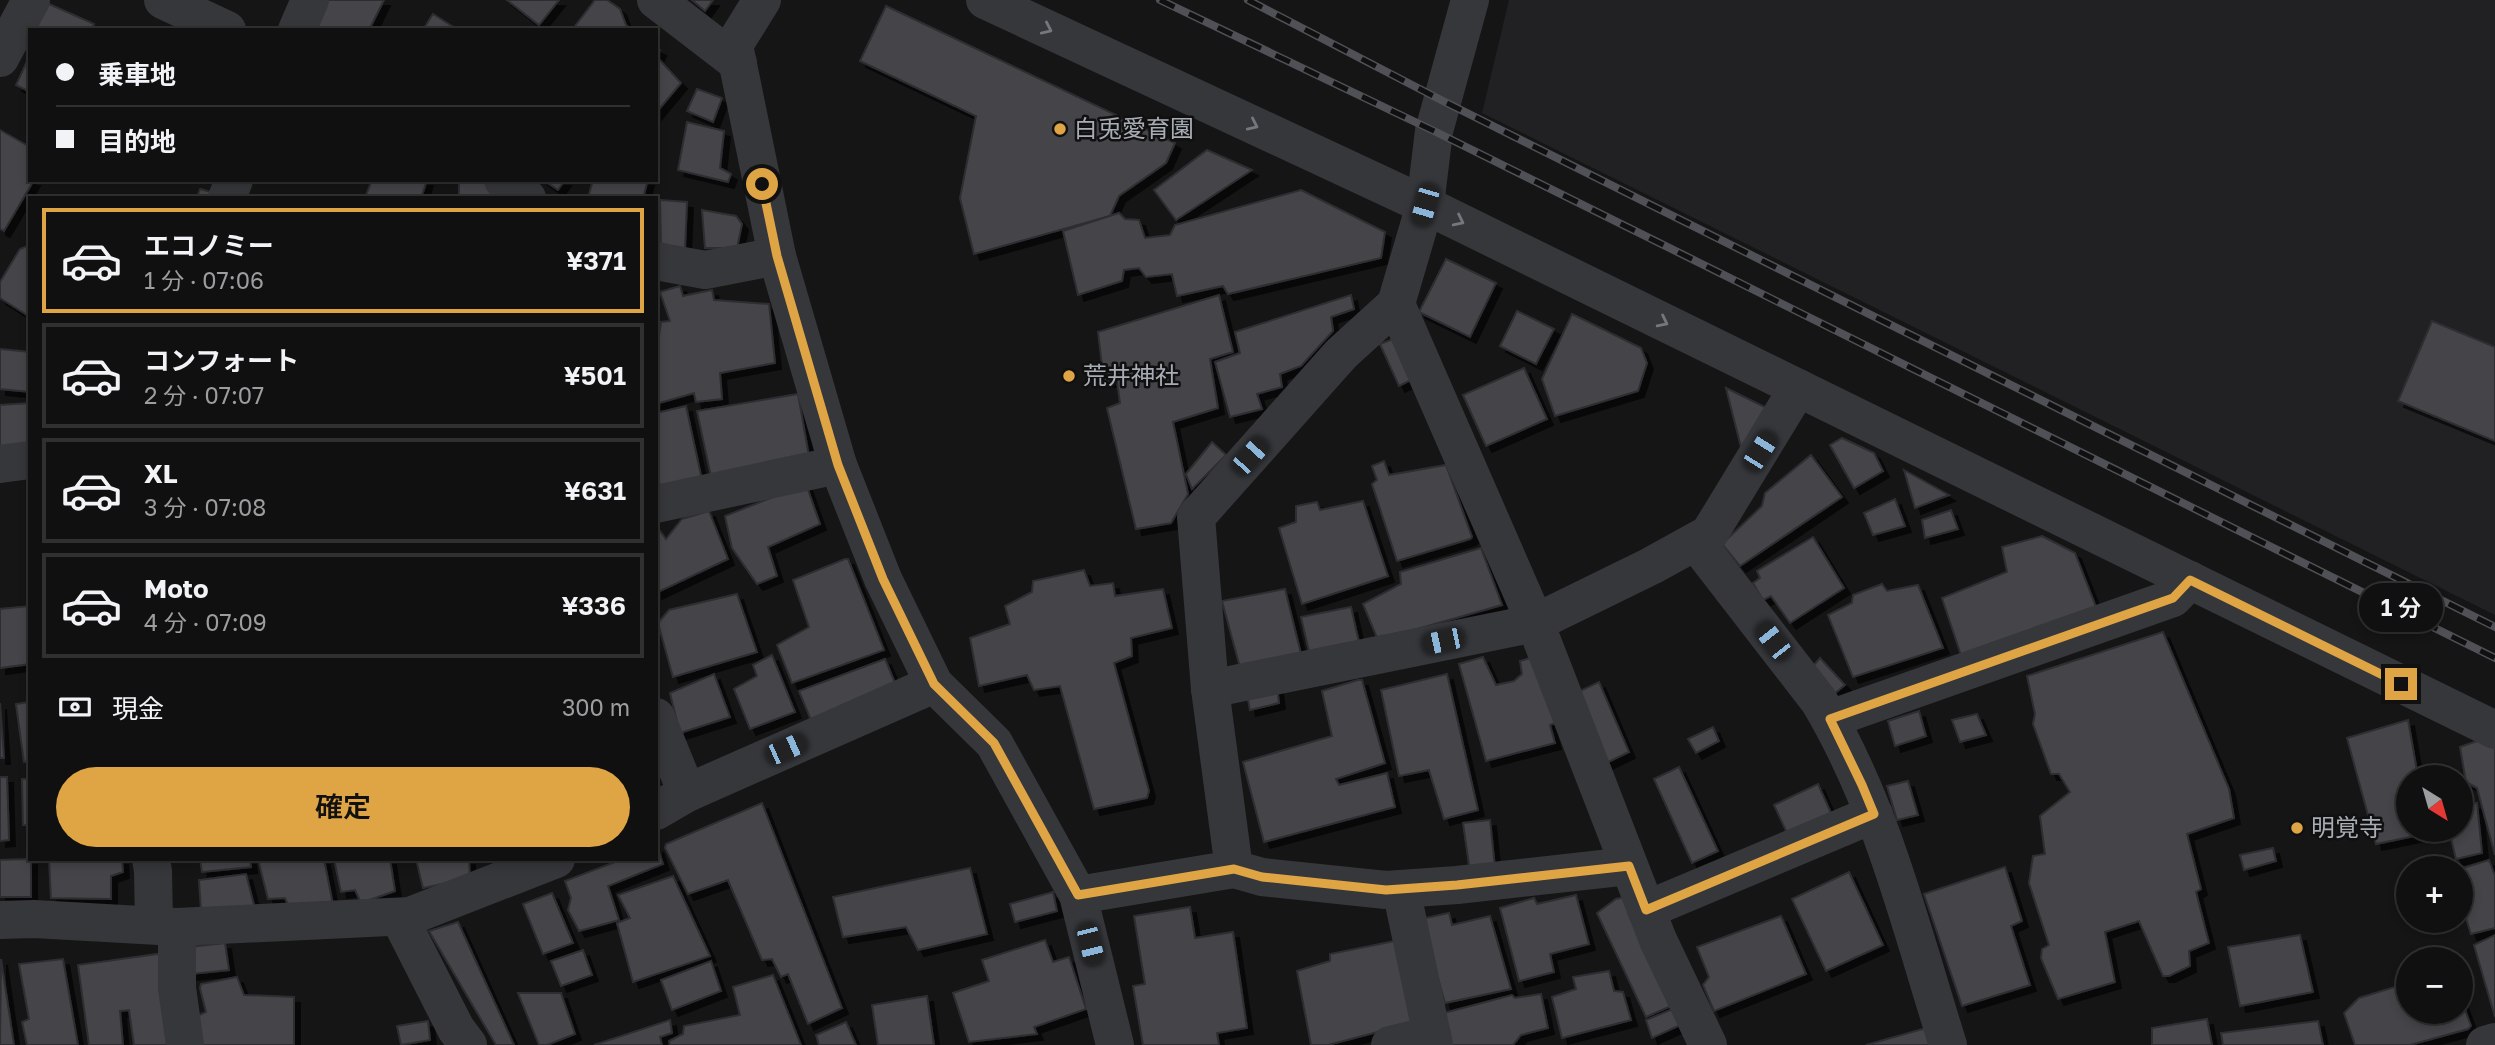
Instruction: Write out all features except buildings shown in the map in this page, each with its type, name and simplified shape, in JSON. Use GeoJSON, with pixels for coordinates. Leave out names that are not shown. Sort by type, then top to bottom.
{"type":"FeatureCollection","features":[{"type":"Feature","properties":{"kind":"street"},"geometry":{"type":"LineString","coordinates":[[0,58],[31,0]]}},
{"type":"Feature","properties":{"kind":"street"},"geometry":{"type":"LineString","coordinates":[[163,0],[223,28]]}},
{"type":"Feature","properties":{"kind":"street"},"geometry":{"type":"LineString","coordinates":[[298,28],[310,0]]}},
{"type":"Feature","properties":{"kind":"street"},"geometry":{"type":"LineString","coordinates":[[656,0],[738,63]]}},
{"type":"Feature","properties":{"kind":"street"},"geometry":{"type":"LineString","coordinates":[[762,0],[734,45],[777,256],[838,465],[883,579],[934,684],[994,743],[1078,895],[1104,1043]]}},
{"type":"Feature","properties":{"kind":"street"},"geometry":{"type":"LineString","coordinates":[[985,0],[1425,205],[2495,730]]}},
{"type":"Feature","properties":{"kind":"street"},"geometry":{"type":"LineString","coordinates":[[1234,869],[1210,689],[1196,517],[1341,354],[1396,304],[1425,205],[1434,131],[1470,0]]}},
{"type":"Feature","properties":{"kind":"street"},"geometry":{"type":"LineString","coordinates":[[506,182],[524,196]]}},
{"type":"Feature","properties":{"kind":"street"},"geometry":{"type":"LineString","coordinates":[[658,261],[705,270],[777,256]]}},
{"type":"Feature","properties":{"kind":"street"},"geometry":{"type":"LineString","coordinates":[[1396,304],[1534,620],[1658,940],[1708,1045]]}},
{"type":"Feature","properties":{"kind":"street"},"geometry":{"type":"LineString","coordinates":[[1210,689],[1521,625],[1553,614],[1651,566],[1709,534],[1798,388]]}},
{"type":"Feature","properties":{"kind":"street"},"geometry":{"type":"LineString","coordinates":[[0,464],[28,460]]}},
{"type":"Feature","properties":{"kind":"street"},"geometry":{"type":"LineString","coordinates":[[658,504],[838,465]]}},
{"type":"Feature","properties":{"kind":"street"},"geometry":{"type":"LineString","coordinates":[[1696,542],[1830,719],[1874,814],[1948,1045]]}},
{"type":"Feature","properties":{"kind":"street"},"geometry":{"type":"LineString","coordinates":[[1830,719],[2173,598],[2190,580]]}},
{"type":"Feature","properties":{"kind":"street"},"geometry":{"type":"LineString","coordinates":[[658,728],[672,802],[934,684]]}},
{"type":"Feature","properties":{"kind":"street"},"geometry":{"type":"LineString","coordinates":[[1646,910],[1874,814]]}},
{"type":"Feature","properties":{"kind":"street"},"geometry":{"type":"LineString","coordinates":[[151,861],[166,926],[185,1045]]}},
{"type":"Feature","properties":{"kind":"street"},"geometry":{"type":"LineString","coordinates":[[0,920],[34,919],[166,926],[410,916],[551,861]]}},
{"type":"Feature","properties":{"kind":"street"},"geometry":{"type":"LineString","coordinates":[[1078,895],[1234,869],[1262,877],[1386,890],[1629,866]]}},
{"type":"Feature","properties":{"kind":"street"},"geometry":{"type":"LineString","coordinates":[[1390,1045],[1433,1040],[1401,889]]}},
{"type":"Feature","properties":{"kind":"street"},"geometry":{"type":"LineString","coordinates":[[399,917],[456,1029],[468,1045]]}},
{"type":"Feature","properties":{"kind":"street"},"geometry":{"type":"LineString","coordinates":[[2485,1045],[2495,1042]]}},
{"type":"Feature","properties":{"kind":"shaded area"},"geometry":{"type":"Polygon","coordinates":[[[1509,0],[2495,0],[2495,615],[1482,113],[1509,0]]]}},
{"type":"Feature","properties":{"kind":"railway"},"geometry":{"type":"LineString","coordinates":[[1160,0],[1434,131],[2495,658]]}},
{"type":"Feature","properties":{"kind":"railway"},"geometry":{"type":"LineString","coordinates":[[1248,0],[1443,101],[2495,627]]}},
{"type":"Feature","properties":{"kind":"place","name":"白兎愛育園"},"geometry":{"type":"Point","coordinates":[1060,129]}},
{"type":"Feature","properties":{"kind":"place","name":"荒井神社"},"geometry":{"type":"Point","coordinates":[1069,376]}},
{"type":"Feature","properties":{"kind":"place","name":"明覚寺"},"geometry":{"type":"Point","coordinates":[2297,828]}},
{"type":"Feature","properties":{"kind":"route"},"geometry":{"type":"LineString","coordinates":[[762,184],[777,256],[838,465],[883,579],[934,684],[994,743],[1078,895],[1234,869],[1262,877],[1386,890],[1629,866],[1646,910],[1874,814],[1830,719],[2173,598],[2190,580],[2401,684]]}}]}
